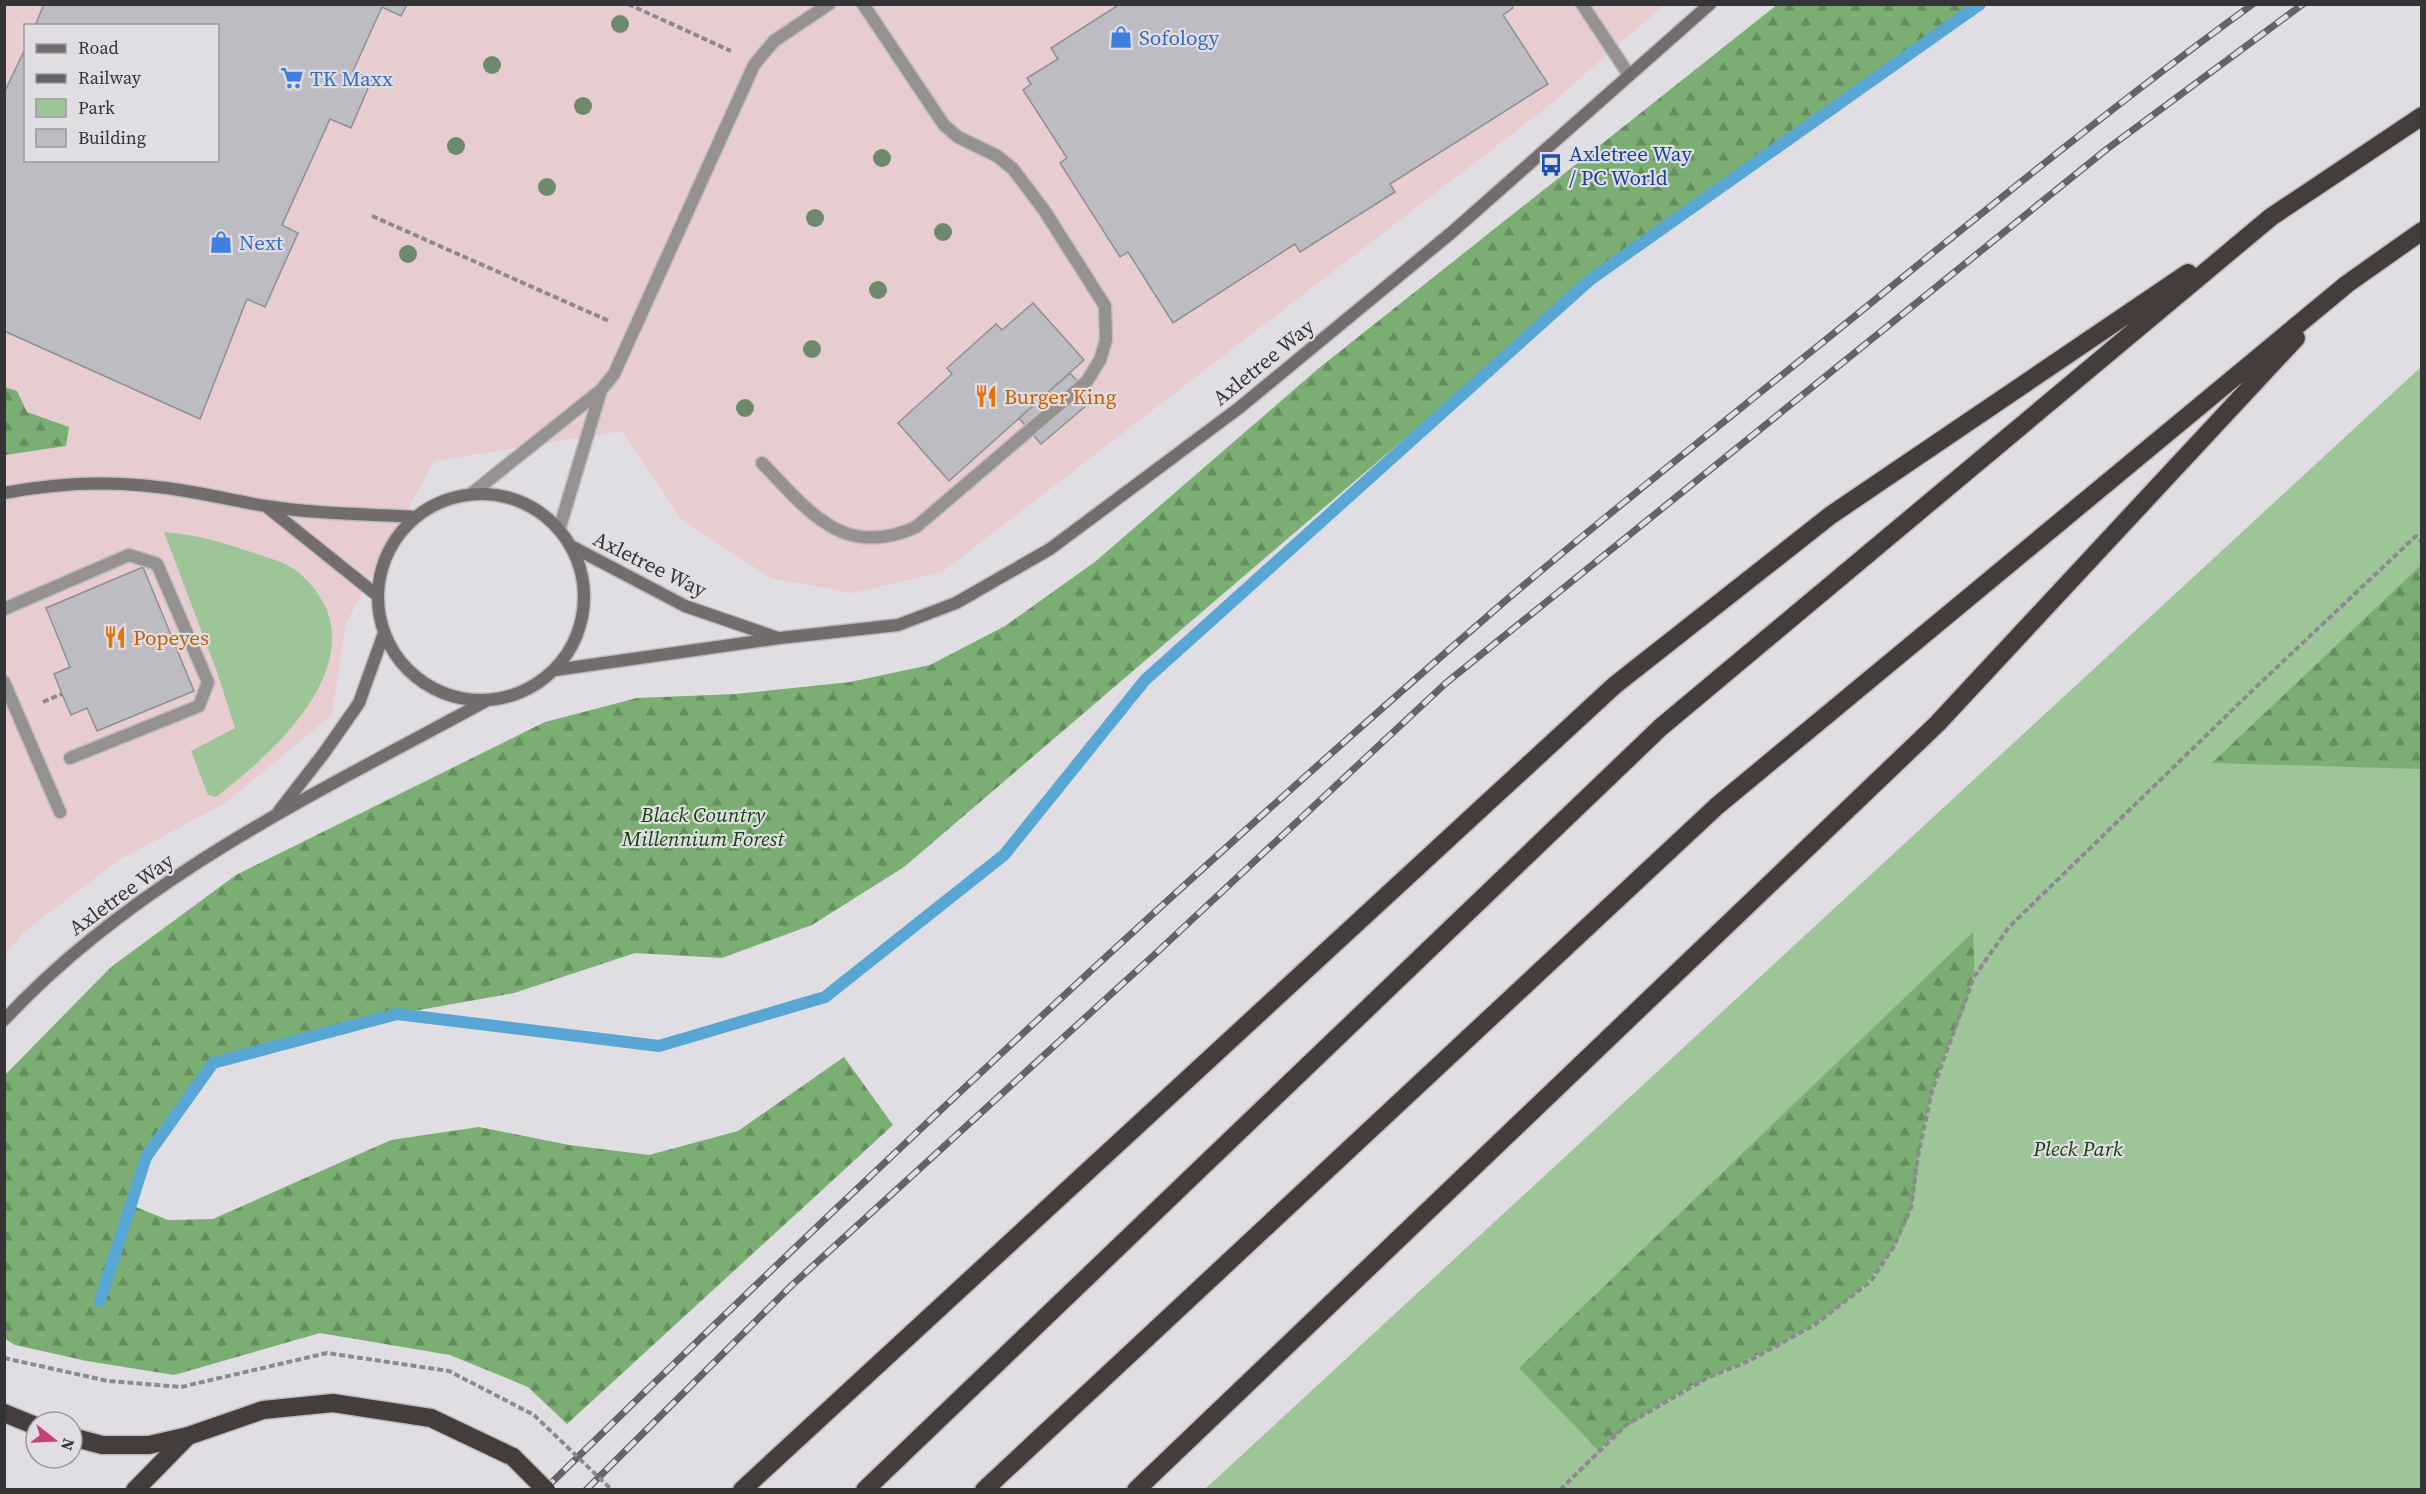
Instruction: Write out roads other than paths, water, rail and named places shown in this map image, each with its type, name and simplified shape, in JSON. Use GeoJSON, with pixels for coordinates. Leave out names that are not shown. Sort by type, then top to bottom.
{"type":"FeatureCollection","features":[{"type":"Feature","properties":{"kind":"highway"},"geometry":{"type":"LineString","coordinates":[[742,1490],[1615,685],[1831,514],[2421,116]]}},
{"type":"Feature","properties":{"kind":"highway"},"geometry":{"type":"LineString","coordinates":[[865,1490],[1661,728],[2271,217]]}},
{"type":"Feature","properties":{"kind":"highway"},"geometry":{"type":"LineString","coordinates":[[984,1490],[1717,806],[2347,284],[2421,231]]}},
{"type":"Feature","properties":{"kind":"highway"},"geometry":{"type":"LineString","coordinates":[[1136,1490],[1936,724],[2347,284]]}},
{"type":"Feature","properties":{"kind":"highway"},"geometry":{"type":"LineString","coordinates":[[84,1440],[102,1445],[149,1445],[188,1436],[263,1410],[333,1403],[430,1418],[513,1457],[546,1490]]}},
{"type":"Feature","properties":{"kind":"highway"},"geometry":{"type":"LineString","coordinates":[[4,1413],[24,1421]]}},
{"type":"Feature","properties":{"kind":"highway"},"geometry":{"type":"LineString","coordinates":[[135,1490],[188,1436]]}},
{"type":"Feature","properties":{"kind":"street","name":"Axletree Way"},"geometry":{"type":"LineString","coordinates":[[555,670],[780,638],[898,625],[956,603],[1050,549],[1239,408],[1450,233],[1710,4]]}},
{"type":"Feature","properties":{"kind":"street"},"geometry":{"type":"LineString","coordinates":[[4,493],[76,482],[133,484],[184,490],[267,507],[416,517]]}},
{"type":"Feature","properties":{"kind":"street"},"geometry":{"type":"LineString","coordinates":[[471,494],[504,496],[535,508],[560,530],[571,546],[581,571],[585,598],[581,624],[571,649],[555,670],[535,686],[512,696],[486,701],[454,698],[424,684],[400,662],[384,633],[378,596],[383,566],[396,539],[416,517],[441,502],[471,494]]}},
{"type":"Feature","properties":{"kind":"street"},"geometry":{"type":"LineString","coordinates":[[267,507],[378,596]]}},
{"type":"Feature","properties":{"kind":"street","name":"Axletree Way"},"geometry":{"type":"LineString","coordinates":[[571,546],[685,606],[780,638]]}},
{"type":"Feature","properties":{"kind":"street","name":"Axletree Way"},"geometry":{"type":"LineString","coordinates":[[274,816],[324,753],[359,703],[384,633]]}},
{"type":"Feature","properties":{"kind":"street","name":"Axletree Way"},"geometry":{"type":"LineString","coordinates":[[4,1020],[76,949],[140,901],[274,816],[486,701]]}},
{"type":"Feature","properties":{"kind":"lane"},"geometry":{"type":"LineString","coordinates":[[471,494],[601,390],[614,374],[754,65],[774,41],[829,4]]}},
{"type":"Feature","properties":{"kind":"lane"},"geometry":{"type":"LineString","coordinates":[[762,463],[830,528],[879,539],[897,536],[916,527],[1087,381],[1100,360],[1107,340],[1105,306],[1044,210],[1013,169],[997,156],[958,137],[944,125],[863,4]]}},
{"type":"Feature","properties":{"kind":"lane"},"geometry":{"type":"LineString","coordinates":[[1582,4],[1629,75]]}},
{"type":"Feature","properties":{"kind":"lane"},"geometry":{"type":"LineString","coordinates":[[560,530],[601,390]]}},
{"type":"Feature","properties":{"kind":"lane"},"geometry":{"type":"LineString","coordinates":[[4,609],[129,555],[157,564],[208,682],[200,706],[70,758]]}},
{"type":"Feature","properties":{"kind":"lane"},"geometry":{"type":"LineString","coordinates":[[4,682],[60,812]]}},
{"type":"Feature","properties":{"kind":"waterway"},"geometry":{"type":"LineString","coordinates":[[100,1301],[146,1157],[213,1063],[397,1014],[659,1046],[825,997],[1004,855],[1145,680],[1591,279],[1980,4]]}},
{"type":"Feature","properties":{"kind":"railway"},"geometry":{"type":"LineString","coordinates":[[544,1490],[777,1265],[1014,1042],[1254,823],[1497,608],[1618,507],[2036,170],[2253,4]]}},
{"type":"Feature","properties":{"kind":"railway"},"geometry":{"type":"LineString","coordinates":[[586,1490],[792,1285],[1154,955],[1446,683],[2107,149],[2303,4]]}},
{"type":"Feature","properties":{"kind":"place","name":"Sofology"},"geometry":{"type":"Point","coordinates":[1121,37]}},
{"type":"Feature","properties":{"kind":"place","name":"TK Maxx"},"geometry":{"type":"Point","coordinates":[292,78]}},
{"type":"Feature","properties":{"kind":"place","name":"Axletree Way / PC World"},"geometry":{"type":"Point","coordinates":[1551,165]}},
{"type":"Feature","properties":{"kind":"place","name":"Next"},"geometry":{"type":"Point","coordinates":[221,242]}},
{"type":"Feature","properties":{"kind":"place","name":"Burger King"},"geometry":{"type":"Point","coordinates":[986,396]}},
{"type":"Feature","properties":{"kind":"place","name":"Popeyes"},"geometry":{"type":"Point","coordinates":[115,637]}},
{"type":"Feature","properties":{"kind":"park label","name":"Black Country Millennium Forest"},"geometry":{"type":"Point","coordinates":[703,826]}},
{"type":"Feature","properties":{"kind":"park label","name":"Pleck Park"},"geometry":{"type":"Point","coordinates":[2078,1148]}}]}
